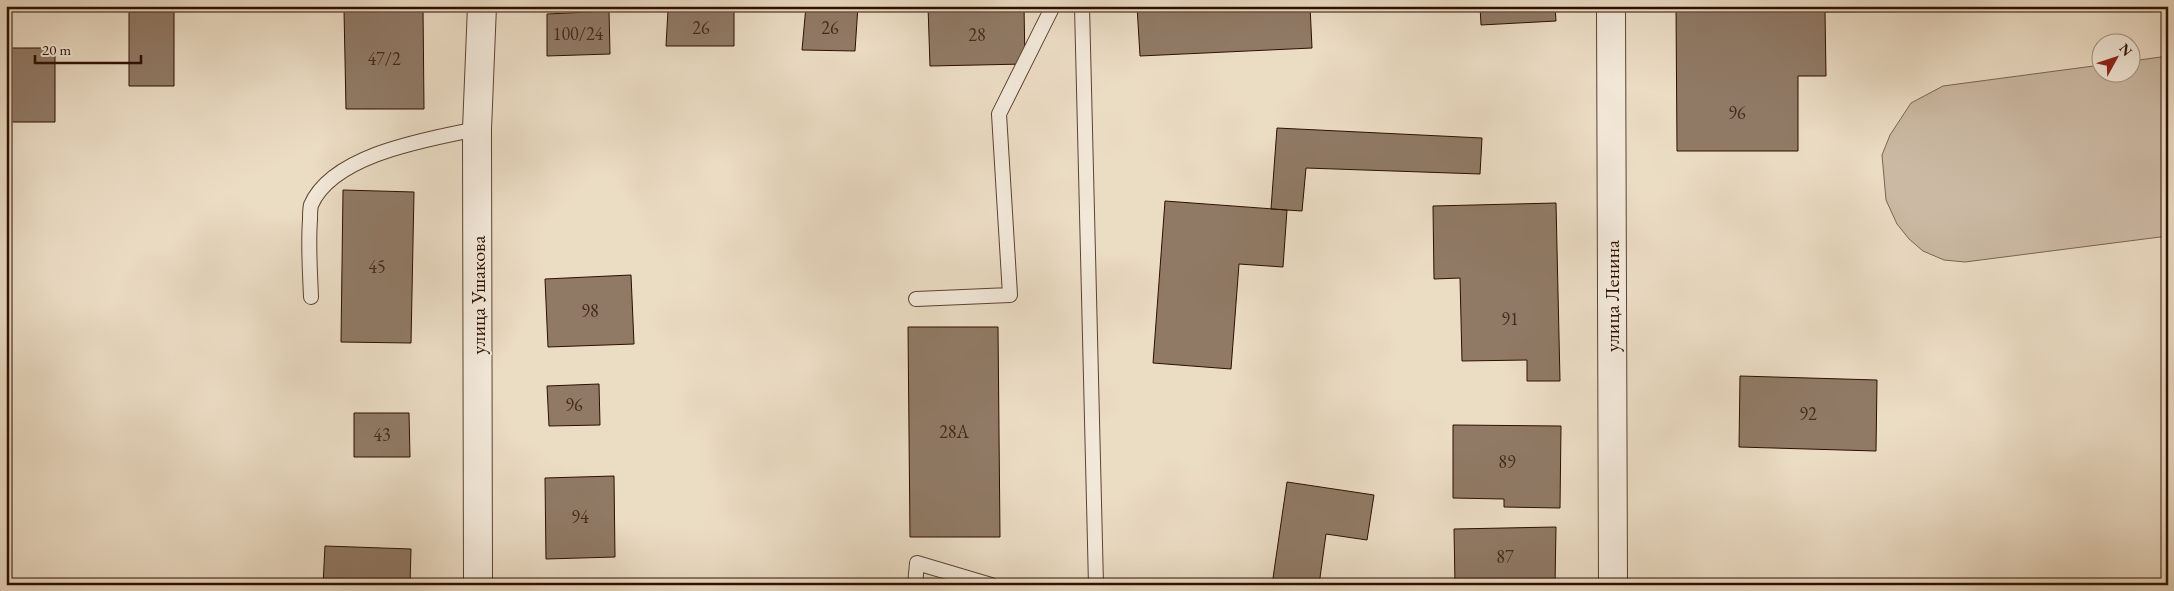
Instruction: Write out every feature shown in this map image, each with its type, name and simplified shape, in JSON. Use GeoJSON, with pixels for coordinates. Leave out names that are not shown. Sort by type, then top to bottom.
{"type":"FeatureCollection","features":[{"type":"Feature","properties":{"kind":"street","name":"улица Ушакова"},"geometry":{"type":"LineString","coordinates":[[478,585],[477,129],[482,6]]}},
{"type":"Feature","properties":{"kind":"street","name":"улица Ленина"},"geometry":{"type":"LineString","coordinates":[[1611,6],[1613,585]]}},
{"type":"Feature","properties":{"kind":"lane"},"geometry":{"type":"LineString","coordinates":[[916,299],[1010,295],[999,114],[1053,6]]}},
{"type":"Feature","properties":{"kind":"lane"},"geometry":{"type":"LineString","coordinates":[[1082,6],[1096,585]]}},
{"type":"Feature","properties":{"kind":"lane"},"geometry":{"type":"LineString","coordinates":[[311,297],[308,240],[311,205],[326,185],[346,168],[382,152],[416,141],[477,129]]}},
{"type":"Feature","properties":{"kind":"lane"},"geometry":{"type":"LineString","coordinates":[[915,585],[917,563],[991,585]]}},
{"type":"Feature","properties":{"kind":"shaded area"},"geometry":{"type":"Polygon","coordinates":[[[2168,56],[2168,236],[1965,262],[1944,260],[1923,251],[1909,239],[1897,224],[1886,200],[1882,155],[1890,135],[1911,103],[1943,86],[2092,66],[2092,82],[2142,82],[2142,60],[2168,56]]]}},
{"type":"Feature","properties":{"kind":"building"},"geometry":{"type":"Polygon","coordinates":[[[806,6],[858,6],[855,51],[802,50],[806,6]]]}},
{"type":"Feature","properties":{"kind":"building"},"geometry":{"type":"Polygon","coordinates":[[[928,6],[1024,6],[1025,64],[930,66],[928,6]]]}},
{"type":"Feature","properties":{"kind":"building"},"geometry":{"type":"Polygon","coordinates":[[[1137,6],[1310,6],[1312,48],[1140,56],[1137,6]]]}},
{"type":"Feature","properties":{"kind":"building"},"geometry":{"type":"Polygon","coordinates":[[[1480,6],[1555,6],[1556,21],[1481,25],[1480,6]]]}},
{"type":"Feature","properties":{"kind":"building"},"geometry":{"type":"Polygon","coordinates":[[[1676,6],[1991,6],[1991,11],[1825,12],[1826,76],[1798,76],[1798,151],[1677,151],[1676,6]]]}},
{"type":"Feature","properties":{"kind":"building"},"geometry":{"type":"Polygon","coordinates":[[[423,8],[424,109],[346,109],[344,10],[423,8]]]}},
{"type":"Feature","properties":{"kind":"building"},"geometry":{"type":"Polygon","coordinates":[[[668,10],[734,10],[734,46],[666,46],[668,10]]]}},
{"type":"Feature","properties":{"kind":"building"},"geometry":{"type":"Polygon","coordinates":[[[609,11],[610,54],[547,56],[547,14],[609,11]]]}},
{"type":"Feature","properties":{"kind":"building"},"geometry":{"type":"Polygon","coordinates":[[[129,12],[174,12],[174,86],[129,86],[129,12]]]}},
{"type":"Feature","properties":{"kind":"building"},"geometry":{"type":"Polygon","coordinates":[[[10,48],[55,48],[55,122],[10,122],[10,48]]]}},
{"type":"Feature","properties":{"kind":"building"},"geometry":{"type":"Polygon","coordinates":[[[1277,128],[1482,138],[1480,174],[1306,168],[1302,211],[1271,209],[1277,128]]]}},
{"type":"Feature","properties":{"kind":"building"},"geometry":{"type":"Polygon","coordinates":[[[343,190],[414,192],[411,343],[341,342],[343,190]]]}},
{"type":"Feature","properties":{"kind":"building"},"geometry":{"type":"Polygon","coordinates":[[[1165,201],[1287,210],[1283,267],[1239,264],[1231,369],[1153,363],[1165,201]]]}},
{"type":"Feature","properties":{"kind":"building"},"geometry":{"type":"Polygon","coordinates":[[[1556,203],[1560,381],[1527,381],[1527,360],[1462,361],[1460,278],[1434,279],[1433,206],[1556,203]]]}},
{"type":"Feature","properties":{"kind":"building"},"geometry":{"type":"Polygon","coordinates":[[[631,275],[634,344],[548,347],[545,279],[631,275]]]}},
{"type":"Feature","properties":{"kind":"building"},"geometry":{"type":"Polygon","coordinates":[[[908,327],[998,327],[1000,537],[910,537],[908,327]]]}},
{"type":"Feature","properties":{"kind":"building"},"geometry":{"type":"Polygon","coordinates":[[[1740,376],[1877,380],[1876,451],[1739,447],[1740,376]]]}},
{"type":"Feature","properties":{"kind":"building"},"geometry":{"type":"Polygon","coordinates":[[[599,384],[600,425],[549,426],[547,386],[599,384]]]}},
{"type":"Feature","properties":{"kind":"building"},"geometry":{"type":"Polygon","coordinates":[[[354,413],[409,413],[410,457],[354,457],[354,413]]]}},
{"type":"Feature","properties":{"kind":"building"},"geometry":{"type":"Polygon","coordinates":[[[1453,425],[1561,426],[1560,508],[1504,507],[1504,499],[1453,498],[1453,425]]]}},
{"type":"Feature","properties":{"kind":"building"},"geometry":{"type":"Polygon","coordinates":[[[614,476],[615,557],[546,559],[545,478],[614,476]]]}},
{"type":"Feature","properties":{"kind":"building"},"geometry":{"type":"Polygon","coordinates":[[[1287,482],[1374,495],[1367,540],[1326,534],[1319,585],[1272,585],[1287,482]]]}},
{"type":"Feature","properties":{"kind":"building"},"geometry":{"type":"Polygon","coordinates":[[[1556,527],[1555,585],[1455,585],[1454,529],[1556,527]]]}},
{"type":"Feature","properties":{"kind":"building"},"geometry":{"type":"Polygon","coordinates":[[[325,546],[411,549],[410,585],[323,585],[325,546]]]}},
{"type":"Feature","properties":{"kind":"building"},"geometry":{"type":"Polygon","coordinates":[[[611,582],[611,585],[548,585],[548,583],[611,582]]]}}]}
